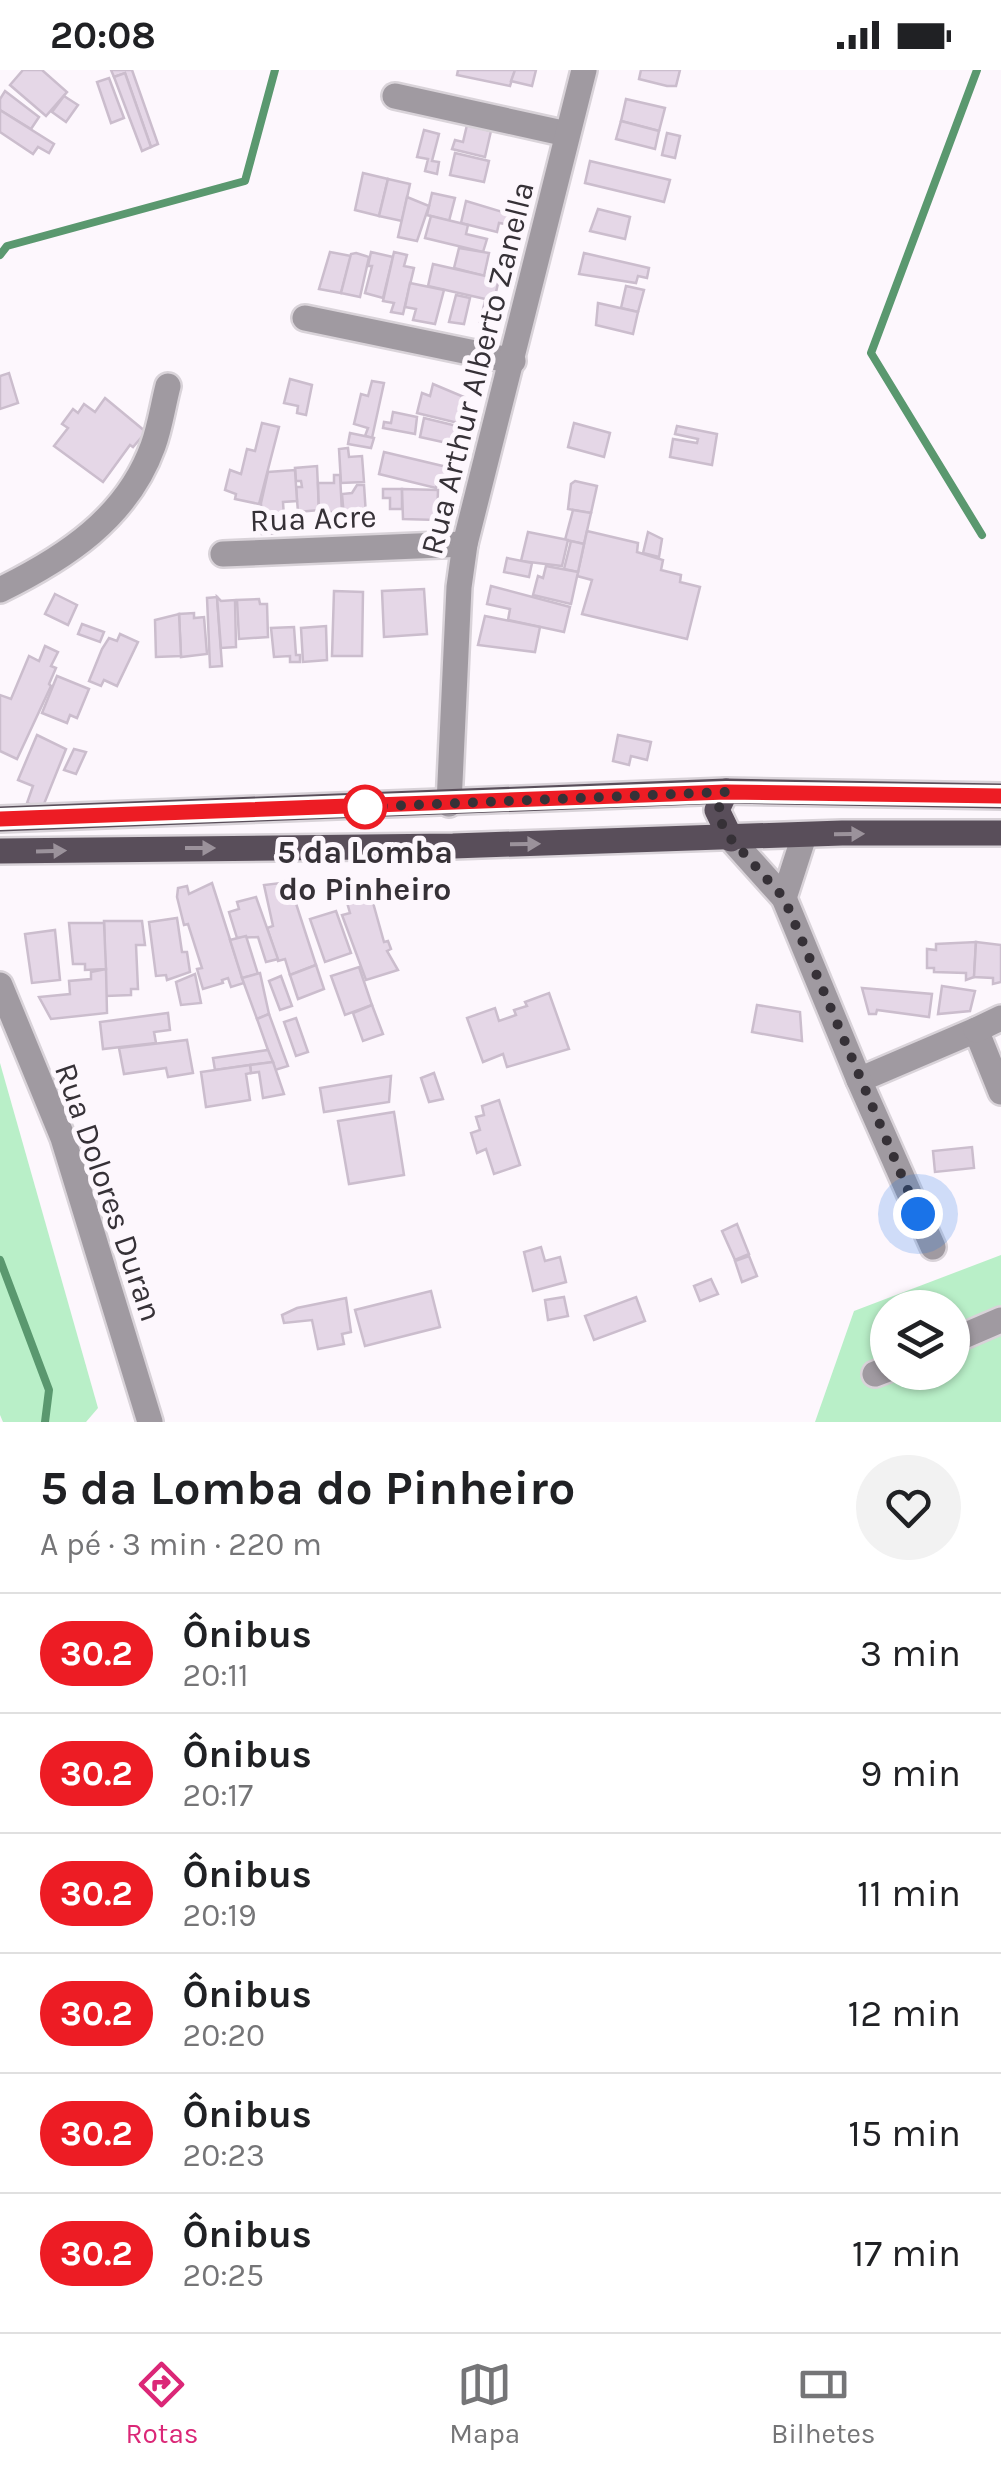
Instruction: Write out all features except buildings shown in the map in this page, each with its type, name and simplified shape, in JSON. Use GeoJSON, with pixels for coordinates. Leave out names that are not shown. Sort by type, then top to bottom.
{"type":"FeatureCollection","features":[{"type":"Feature","properties":{"kind":"main road"},"geometry":{"type":"LineString","coordinates":[[726,792],[718,810],[731,839]]}},
{"type":"Feature","properties":{"kind":"main road"},"geometry":{"type":"LineString","coordinates":[[0,818],[726,792],[1001,796]]}},
{"type":"Feature","properties":{"kind":"main road"},"geometry":{"type":"LineString","coordinates":[[0,851],[1001,834]]}},
{"type":"Feature","properties":{"kind":"street","name":"Rua Arthur Alberto Zanella"},"geometry":{"type":"LineString","coordinates":[[450,804],[459,588],[465,544],[584,70]]}},
{"type":"Feature","properties":{"kind":"street"},"geometry":{"type":"LineString","coordinates":[[394,96],[567,134]]}},
{"type":"Feature","properties":{"kind":"street"},"geometry":{"type":"LineString","coordinates":[[305,318],[513,361]]}},
{"type":"Feature","properties":{"kind":"street"},"geometry":{"type":"LineString","coordinates":[[0,590],[52,564],[104,525],[134,484],[153,447],[168,386]]}},
{"type":"Feature","properties":{"kind":"street","name":"Rua Acre"},"geometry":{"type":"LineString","coordinates":[[223,554],[465,544]]}},
{"type":"Feature","properties":{"kind":"street"},"geometry":{"type":"LineString","coordinates":[[784,898],[804,836]]}},
{"type":"Feature","properties":{"kind":"street"},"geometry":{"type":"LineString","coordinates":[[731,839],[784,898],[933,1247]]}},
{"type":"Feature","properties":{"kind":"street","name":"Rua Dolores Duran"},"geometry":{"type":"LineString","coordinates":[[0,986],[63,1138],[150,1422]]}},
{"type":"Feature","properties":{"kind":"street"},"geometry":{"type":"LineString","coordinates":[[859,1080],[1001,1018]]}},
{"type":"Feature","properties":{"kind":"street"},"geometry":{"type":"LineString","coordinates":[[976,1030],[1001,1092]]}},
{"type":"Feature","properties":{"kind":"street"},"geometry":{"type":"LineString","coordinates":[[970,1333],[1001,1320]]}},
{"type":"Feature","properties":{"kind":"green space"},"geometry":{"type":"Polygon","coordinates":[[[0,1063],[98,1408],[86,1422],[3,1422],[0,1415],[0,1063]]]}},
{"type":"Feature","properties":{"kind":"green space"},"geometry":{"type":"Polygon","coordinates":[[[1001,1255],[1001,1422],[815,1422],[854,1311],[870,1305],[870,1390],[970,1390],[970,1290],[909,1290],[1001,1255]]]}},
{"type":"Feature","properties":{"kind":"waterway"},"geometry":{"type":"LineString","coordinates":[[0,255],[7,246],[245,181],[275,70]]}},
{"type":"Feature","properties":{"kind":"waterway"},"geometry":{"type":"LineString","coordinates":[[977,70],[871,353],[982,535]]}},
{"type":"Feature","properties":{"kind":"waterway"},"geometry":{"type":"LineString","coordinates":[[0,1260],[49,1390],[45,1422]]}},
{"type":"Feature","properties":{"kind":"bus line","name":"30.2"},"geometry":{"type":"LineString","coordinates":[[0,819],[726,792],[841,790],[1001,796]]}},
{"type":"Feature","properties":{"kind":"place","name":"5 da Lomba do Pinheiro"},"geometry":{"type":"Point","coordinates":[365,807]}},
{"type":"Feature","properties":{"kind":"route"},"geometry":{"type":"LineString","coordinates":[[365,807],[726,792],[718,810],[719,819],[731,839],[784,898],[918,1214]]}}]}
